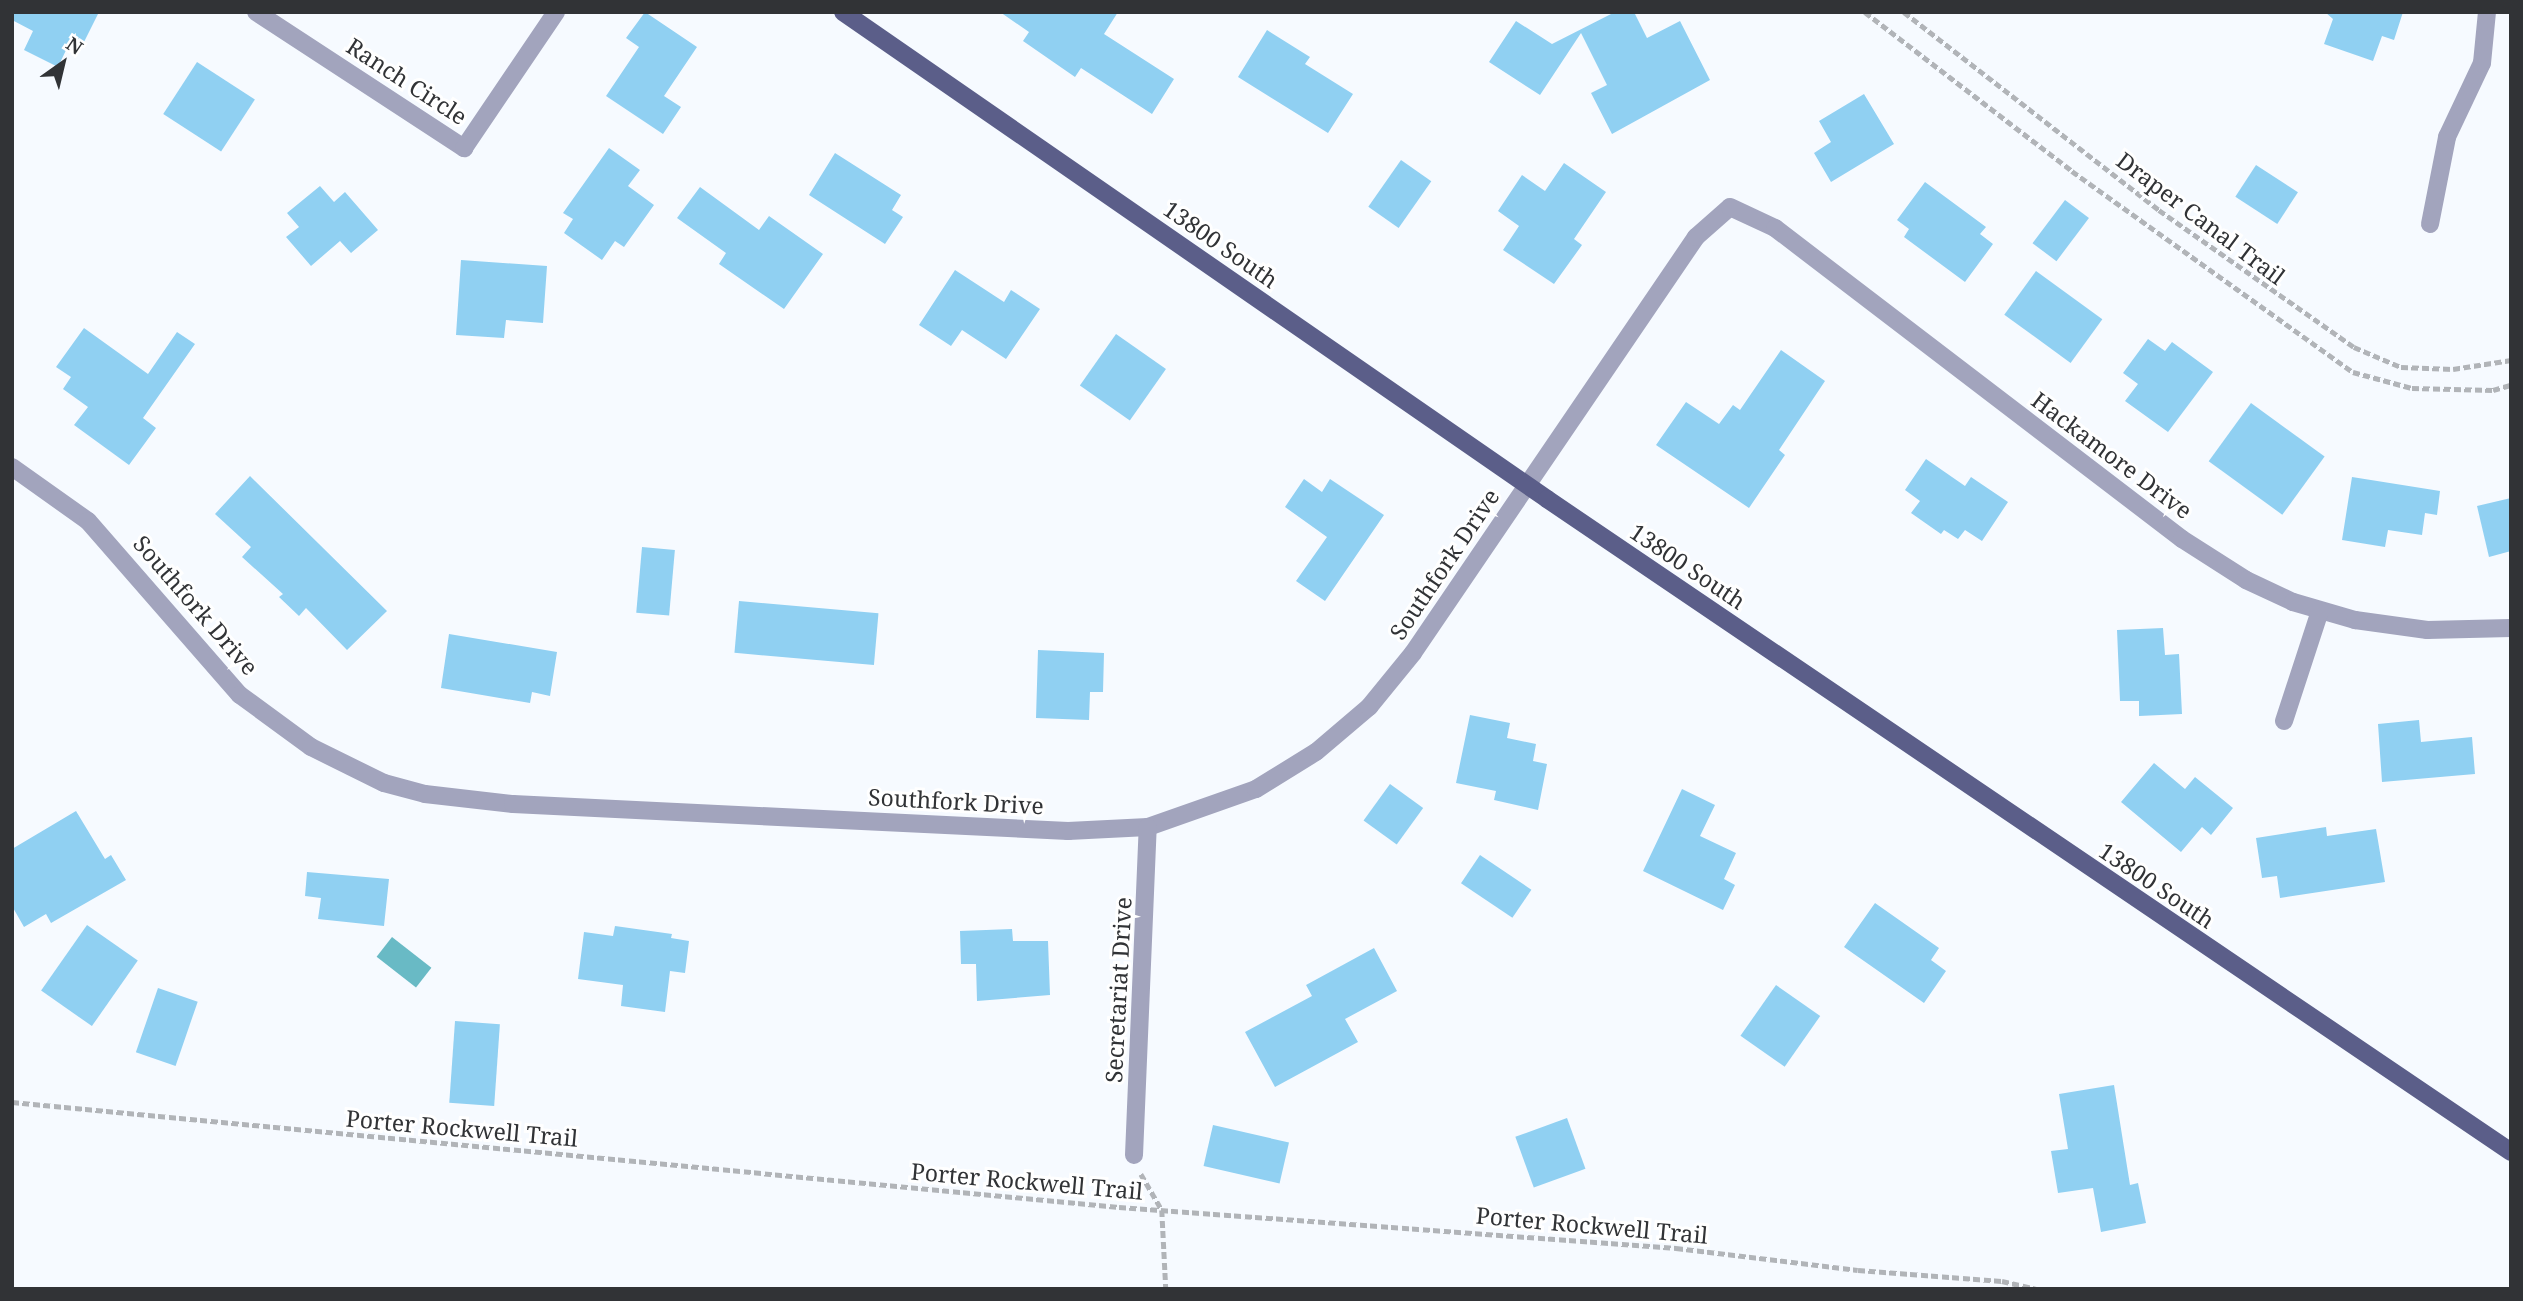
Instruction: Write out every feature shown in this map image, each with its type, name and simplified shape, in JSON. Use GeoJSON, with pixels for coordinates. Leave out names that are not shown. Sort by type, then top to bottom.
{"type":"FeatureCollection","features":[{"type":"Feature","properties":{"kind":"main road","name":"13800 South"},"geometry":{"type":"LineString","coordinates":[[843,12],[1527,485],[2511,1152]]}},
{"type":"Feature","properties":{"kind":"street","name":"Ranch Circle"},"geometry":{"type":"LineString","coordinates":[[256,12],[464,148],[556,12]]}},
{"type":"Feature","properties":{"kind":"street"},"geometry":{"type":"LineString","coordinates":[[2430,224],[2447,137],[2482,63],[2487,12]]}},
{"type":"Feature","properties":{"kind":"street","name":"Southfork Drive"},"geometry":{"type":"LineString","coordinates":[[12,467],[88,521],[240,695],[310,747],[384,783],[425,794],[513,804],[1068,831],[1148,827],[1256,789],[1343,731],[1406,662],[1696,237],[1730,207]]}},
{"type":"Feature","properties":{"kind":"street","name":"Hackamore Drive"},"geometry":{"type":"LineString","coordinates":[[1730,207],[1775,228],[2203,554],[2269,591],[2320,611],[2427,630],[2511,628]]}},
{"type":"Feature","properties":{"kind":"street"},"geometry":{"type":"LineString","coordinates":[[2284,721],[2320,611]]}},
{"type":"Feature","properties":{"kind":"street","name":"Secretariat Drive"},"geometry":{"type":"LineString","coordinates":[[1134,1155],[1148,827]]}},
{"type":"Feature","properties":{"kind":"path"},"geometry":{"type":"LineString","coordinates":[[1866,12],[2072,171],[2353,372],[2412,388],[2493,390],[2511,385]]}},
{"type":"Feature","properties":{"kind":"path","name":"Draper Canal Trail"},"geometry":{"type":"LineString","coordinates":[[1904,12],[2159,210],[2354,347],[2401,366],[2453,369],[2511,360]]}},
{"type":"Feature","properties":{"kind":"path","name":"Porter Rockwell Trail"},"geometry":{"type":"LineString","coordinates":[[12,1102],[1162,1210],[1676,1248],[1858,1270],[2002,1281],[2038,1289]]}},
{"type":"Feature","properties":{"kind":"path"},"geometry":{"type":"LineString","coordinates":[[1134,1155],[1147,1190],[1162,1210],[1166,1289]]}},
{"type":"Feature","properties":{"kind":"water"},"geometry":{"type":"Polygon","coordinates":[[[392,937],[431,968],[416,987],[377,957],[392,937]]]}},
{"type":"Feature","properties":{"kind":"building"},"geometry":{"type":"Polygon","coordinates":[[[12,12],[99,12],[79,52],[68,46],[58,67],[24,50],[33,31],[12,20],[12,12]]]}},
{"type":"Feature","properties":{"kind":"building"},"geometry":{"type":"Polygon","coordinates":[[[645,12],[697,47],[664,96],[681,107],[663,134],[606,96],[639,47],[626,38],[645,12]]]}},
{"type":"Feature","properties":{"kind":"building"},"geometry":{"type":"Polygon","coordinates":[[[1000,12],[1118,12],[1104,34],[1174,79],[1152,114],[1081,68],[1075,77],[1023,41],[1029,32],[1000,12]]]}},
{"type":"Feature","properties":{"kind":"building"},"geometry":{"type":"Polygon","coordinates":[[[1615,12],[1634,12],[1647,38],[1680,21],[1710,80],[1612,134],[1591,93],[1607,85],[1581,33],[1540,95],[1489,62],[1516,21],[1552,44],[1615,12]]]}},
{"type":"Feature","properties":{"kind":"building"},"geometry":{"type":"Polygon","coordinates":[[[2325,12],[2403,12],[2394,40],[2382,36],[2373,61],[2324,44],[2333,19],[2325,12]]]}},
{"type":"Feature","properties":{"kind":"building"},"geometry":{"type":"Polygon","coordinates":[[[1267,30],[1310,57],[1305,64],[1353,94],[1328,133],[1238,77],[1267,30]]]}},
{"type":"Feature","properties":{"kind":"building"},"geometry":{"type":"Polygon","coordinates":[[[197,62],[255,100],[221,152],[163,114],[197,62]]]}},
{"type":"Feature","properties":{"kind":"building"},"geometry":{"type":"Polygon","coordinates":[[[1864,94],[1894,144],[1831,182],[1814,153],[1831,142],[1819,121],[1864,94]]]}},
{"type":"Feature","properties":{"kind":"building"},"geometry":{"type":"Polygon","coordinates":[[[609,148],[640,170],[628,186],[654,205],[624,247],[615,241],[602,260],[564,233],[573,219],[563,213],[609,148]]]}},
{"type":"Feature","properties":{"kind":"building"},"geometry":{"type":"Polygon","coordinates":[[[835,153],[901,195],[892,210],[903,217],[885,244],[809,195],[835,153]]]}},
{"type":"Feature","properties":{"kind":"building"},"geometry":{"type":"Polygon","coordinates":[[[1401,160],[1431,181],[1399,228],[1368,207],[1401,160]]]}},
{"type":"Feature","properties":{"kind":"building"},"geometry":{"type":"Polygon","coordinates":[[[1564,163],[1606,192],[1574,239],[1582,245],[1554,284],[1503,250],[1519,226],[1498,211],[1522,175],[1545,191],[1564,163]]]}},
{"type":"Feature","properties":{"kind":"building"},"geometry":{"type":"Polygon","coordinates":[[[2256,165],[2298,192],[2277,224],[2235,197],[2256,165]]]}},
{"type":"Feature","properties":{"kind":"building"},"geometry":{"type":"Polygon","coordinates":[[[1925,182],[1986,227],[1980,234],[1993,244],[1965,282],[1904,237],[1909,229],[1897,220],[1925,182]]]}},
{"type":"Feature","properties":{"kind":"building"},"geometry":{"type":"Polygon","coordinates":[[[320,186],[334,202],[345,192],[378,230],[351,253],[340,241],[311,266],[286,237],[299,227],[287,213],[320,186]]]}},
{"type":"Feature","properties":{"kind":"building"},"geometry":{"type":"Polygon","coordinates":[[[700,187],[759,230],[769,216],[823,254],[784,309],[719,264],[726,253],[677,218],[700,187]]]}},
{"type":"Feature","properties":{"kind":"building"},"geometry":{"type":"Polygon","coordinates":[[[2065,200],[2089,218],[2056,261],[2033,243],[2065,200]]]}},
{"type":"Feature","properties":{"kind":"building"},"geometry":{"type":"Polygon","coordinates":[[[461,260],[547,266],[543,323],[506,320],[504,338],[456,335],[461,260]]]}},
{"type":"Feature","properties":{"kind":"building"},"geometry":{"type":"Polygon","coordinates":[[[955,270],[1004,302],[1011,290],[1040,309],[1006,359],[962,330],[951,346],[919,325],[955,270]]]}},
{"type":"Feature","properties":{"kind":"building"},"geometry":{"type":"Polygon","coordinates":[[[2036,271],[2102,319],[2071,363],[2004,315],[2036,271]]]}},
{"type":"Feature","properties":{"kind":"building"},"geometry":{"type":"Polygon","coordinates":[[[84,328],[148,374],[177,332],[195,344],[143,418],[156,428],[129,465],[74,425],[88,407],[63,389],[71,377],[56,367],[84,328]]]}},
{"type":"Feature","properties":{"kind":"building"},"geometry":{"type":"Polygon","coordinates":[[[1116,334],[1166,369],[1130,421],[1080,386],[1116,334]]]}},
{"type":"Feature","properties":{"kind":"building"},"geometry":{"type":"Polygon","coordinates":[[[2148,339],[2165,351],[2172,342],[2213,372],[2168,432],[2125,401],[2138,384],[2123,373],[2148,339]]]}},
{"type":"Feature","properties":{"kind":"building"},"geometry":{"type":"Polygon","coordinates":[[[1781,350],[1825,381],[1779,450],[1785,455],[1749,508],[1656,445],[1686,402],[1719,424],[1733,405],[1740,410],[1781,350]]]}},
{"type":"Feature","properties":{"kind":"building"},"geometry":{"type":"Polygon","coordinates":[[[2251,403],[2325,456],[2282,515],[2209,461],[2251,403]]]}},
{"type":"Feature","properties":{"kind":"building"},"geometry":{"type":"Polygon","coordinates":[[[1926,459],[1965,486],[1971,477],[2008,502],[1982,541],[1965,530],[1958,539],[1944,530],[1941,534],[1911,513],[1920,501],[1905,490],[1926,459]]]}},
{"type":"Feature","properties":{"kind":"building"},"geometry":{"type":"Polygon","coordinates":[[[250,476],[387,611],[347,650],[306,608],[299,616],[279,597],[283,594],[242,557],[251,547],[215,514],[250,476]]]}},
{"type":"Feature","properties":{"kind":"building"},"geometry":{"type":"Polygon","coordinates":[[[2352,477],[2440,491],[2437,515],[2425,513],[2422,535],[2388,530],[2385,547],[2342,540],[2352,477]]]}},
{"type":"Feature","properties":{"kind":"building"},"geometry":{"type":"Polygon","coordinates":[[[1304,479],[1322,492],[1330,479],[1384,515],[1325,601],[1296,581],[1327,537],[1285,507],[1304,479]]]}},
{"type":"Feature","properties":{"kind":"building"},"geometry":{"type":"Polygon","coordinates":[[[2511,498],[2511,551],[2489,557],[2477,506],[2511,498]]]}},
{"type":"Feature","properties":{"kind":"building"},"geometry":{"type":"Polygon","coordinates":[[[642,547],[675,550],[669,616],[636,613],[642,547]]]}},
{"type":"Feature","properties":{"kind":"building"},"geometry":{"type":"Polygon","coordinates":[[[739,601],[878,613],[874,665],[734,653],[739,601]]]}},
{"type":"Feature","properties":{"kind":"building"},"geometry":{"type":"Polygon","coordinates":[[[2163,628],[2165,655],[2179,654],[2182,714],[2139,716],[2139,701],[2120,701],[2117,630],[2163,628]]]}},
{"type":"Feature","properties":{"kind":"building"},"geometry":{"type":"Polygon","coordinates":[[[449,634],[557,652],[550,696],[532,692],[530,703],[441,688],[449,634]]]}},
{"type":"Feature","properties":{"kind":"building"},"geometry":{"type":"Polygon","coordinates":[[[1038,650],[1104,653],[1103,692],[1090,692],[1089,720],[1036,718],[1038,650]]]}},
{"type":"Feature","properties":{"kind":"building"},"geometry":{"type":"Polygon","coordinates":[[[1470,715],[1510,723],[1507,738],[1536,744],[1533,761],[1547,764],[1538,810],[1494,800],[1496,791],[1456,783],[1470,715]]]}},
{"type":"Feature","properties":{"kind":"building"},"geometry":{"type":"Polygon","coordinates":[[[2419,720],[2421,742],[2472,737],[2475,774],[2382,782],[2378,724],[2419,720]]]}},
{"type":"Feature","properties":{"kind":"building"},"geometry":{"type":"Polygon","coordinates":[[[2154,763],[2185,789],[2195,777],[2233,808],[2211,835],[2202,827],[2181,852],[2121,802],[2154,763]]]}},
{"type":"Feature","properties":{"kind":"building"},"geometry":{"type":"Polygon","coordinates":[[[1390,784],[1423,808],[1397,845],[1364,820],[1390,784]]]}},
{"type":"Feature","properties":{"kind":"building"},"geometry":{"type":"Polygon","coordinates":[[[1682,789],[1715,805],[1700,836],[1736,853],[1724,879],[1735,885],[1723,910],[1643,871],[1682,789]]]}},
{"type":"Feature","properties":{"kind":"building"},"geometry":{"type":"Polygon","coordinates":[[[76,811],[105,859],[111,855],[126,880],[51,923],[46,914],[24,927],[12,906],[12,849],[76,811]]]}},
{"type":"Feature","properties":{"kind":"building"},"geometry":{"type":"Polygon","coordinates":[[[2326,827],[2327,836],[2376,829],[2385,882],[2280,898],[2277,876],[2262,878],[2256,838],[2326,827]]]}},
{"type":"Feature","properties":{"kind":"building"},"geometry":{"type":"Polygon","coordinates":[[[1480,855],[1531,890],[1512,918],[1461,883],[1480,855]]]}},
{"type":"Feature","properties":{"kind":"building"},"geometry":{"type":"Polygon","coordinates":[[[307,872],[389,879],[384,926],[318,919],[321,898],[305,896],[307,872]]]}},
{"type":"Feature","properties":{"kind":"building"},"geometry":{"type":"Polygon","coordinates":[[[1875,903],[1939,948],[1931,960],[1946,971],[1924,1003],[1844,947],[1875,903]]]}},
{"type":"Feature","properties":{"kind":"building"},"geometry":{"type":"Polygon","coordinates":[[[87,925],[138,961],[92,1026],[41,991],[87,925]]]}},
{"type":"Feature","properties":{"kind":"building"},"geometry":{"type":"Polygon","coordinates":[[[615,926],[672,934],[671,938],[689,941],[685,973],[670,971],[665,1012],[621,1006],[623,985],[578,979],[584,932],[613,936],[615,926]]]}},
{"type":"Feature","properties":{"kind":"building"},"geometry":{"type":"Polygon","coordinates":[[[1012,929],[1013,941],[1048,941],[1050,995],[977,1001],[976,964],[961,964],[960,931],[1012,929]]]}},
{"type":"Feature","properties":{"kind":"building"},"geometry":{"type":"Polygon","coordinates":[[[1374,948],[1397,991],[1345,1019],[1358,1042],[1275,1087],[1245,1032],[1312,996],[1306,985],[1374,948]]]}},
{"type":"Feature","properties":{"kind":"building"},"geometry":{"type":"Polygon","coordinates":[[[1776,985],[1820,1016],[1785,1067],[1740,1036],[1776,985]]]}},
{"type":"Feature","properties":{"kind":"building"},"geometry":{"type":"Polygon","coordinates":[[[158,988],[198,1002],[176,1066],[136,1052],[158,988]]]}},
{"type":"Feature","properties":{"kind":"building"},"geometry":{"type":"Polygon","coordinates":[[[455,1021],[500,1024],[494,1106],[449,1103],[455,1021]]]}},
{"type":"Feature","properties":{"kind":"building"},"geometry":{"type":"Polygon","coordinates":[[[2114,1085],[2130,1185],[2138,1183],[2146,1223],[2101,1232],[2093,1188],[2058,1193],[2051,1151],[2068,1149],[2059,1094],[2114,1085]]]}},
{"type":"Feature","properties":{"kind":"building"},"geometry":{"type":"Polygon","coordinates":[[[1567,1118],[1585,1169],[1534,1188],[1515,1137],[1567,1118]]]}},
{"type":"Feature","properties":{"kind":"building"},"geometry":{"type":"Polygon","coordinates":[[[1213,1125],[1289,1143],[1280,1183],[1204,1166],[1213,1125]]]}}]}
